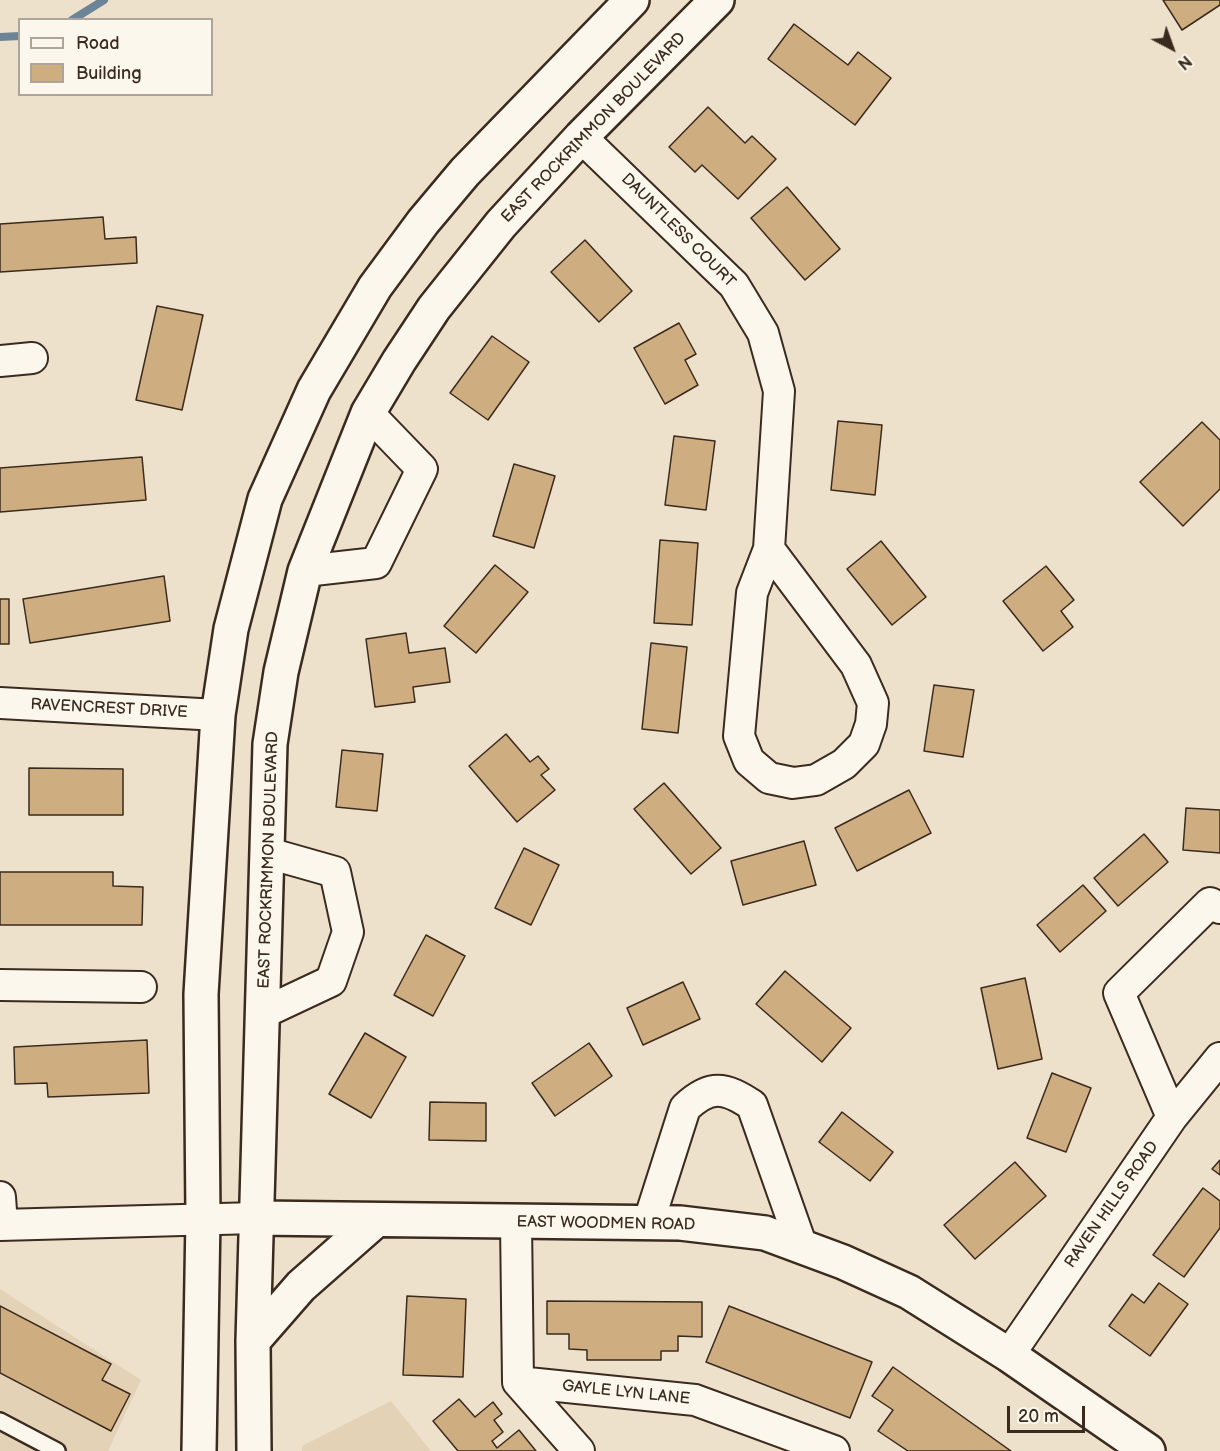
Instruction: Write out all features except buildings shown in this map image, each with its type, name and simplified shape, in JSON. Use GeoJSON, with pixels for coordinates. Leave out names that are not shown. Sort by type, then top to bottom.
{"type":"FeatureCollection","features":[{"type":"Feature","properties":{"kind":"main road"},"geometry":{"type":"LineString","coordinates":[[199,1451],[203,1218],[201,994],[218,715],[231,629],[265,500],[314,390],[375,287],[423,222],[465,172],[632,0]]}},
{"type":"Feature","properties":{"kind":"main road","name":"EAST ROCKRIMMON BOULEVARD"},"geometry":{"type":"LineString","coordinates":[[256,1218],[270,744],[281,672],[305,571],[368,413],[434,308],[501,224],[581,136],[717,0]]}},
{"type":"Feature","properties":{"kind":"main road"},"geometry":{"type":"LineString","coordinates":[[254,1451],[253,1341],[256,1218]]}},
{"type":"Feature","properties":{"kind":"main road","name":"EAST WOODMEN ROAD"},"geometry":{"type":"LineString","coordinates":[[256,1218],[648,1224],[680,1222],[765,1233],[909,1292],[1009,1355],[1148,1451]]}},
{"type":"Feature","properties":{"kind":"main road"},"geometry":{"type":"LineString","coordinates":[[253,1341],[301,1286],[376,1220]]}},
{"type":"Feature","properties":{"kind":"street","name":"DAUNTLESS COURT"},"geometry":{"type":"LineString","coordinates":[[581,136],[735,285],[763,333],[779,391],[769,549],[752,592],[739,736],[748,761],[769,778],[793,783],[816,780],[844,764],[864,744],[871,724],[873,703],[856,665],[769,549]]}},
{"type":"Feature","properties":{"kind":"street"},"geometry":{"type":"LineString","coordinates":[[0,361],[33,358]]}},
{"type":"Feature","properties":{"kind":"street"},"geometry":{"type":"LineString","coordinates":[[305,571],[376,562],[422,469],[368,413]]}},
{"type":"Feature","properties":{"kind":"street","name":"RAVENCREST DRIVE"},"geometry":{"type":"LineString","coordinates":[[0,703],[218,715]]}},
{"type":"Feature","properties":{"kind":"street"},"geometry":{"type":"LineString","coordinates":[[263,1013],[331,981],[348,932],[335,872],[268,853]]}},
{"type":"Feature","properties":{"kind":"street"},"geometry":{"type":"LineString","coordinates":[[1172,1118],[1119,993],[1210,903],[1220,908]]}},
{"type":"Feature","properties":{"kind":"street"},"geometry":{"type":"LineString","coordinates":[[0,985],[141,987]]}},
{"type":"Feature","properties":{"kind":"street","name":"RAVEN HILLS ROAD"},"geometry":{"type":"LineString","coordinates":[[1009,1355],[1172,1118],[1220,1058]]}},
{"type":"Feature","properties":{"kind":"street"},"geometry":{"type":"LineString","coordinates":[[648,1224],[685,1108],[699,1094],[717,1090],[736,1094],[752,1105],[802,1247]]}},
{"type":"Feature","properties":{"kind":"street","name":"EAST WOODMEN ROAD"},"geometry":{"type":"LineString","coordinates":[[1,1215],[256,1218]]}},
{"type":"Feature","properties":{"kind":"street"},"geometry":{"type":"LineString","coordinates":[[516,1222],[518,1382]]}},
{"type":"Feature","properties":{"kind":"street","name":"GAYLE LYN LANE"},"geometry":{"type":"LineString","coordinates":[[518,1382],[579,1451]]}},
{"type":"Feature","properties":{"kind":"street","name":"GAYLE LYN LANE"},"geometry":{"type":"LineString","coordinates":[[518,1382],[695,1400],[834,1451]]}},
{"type":"Feature","properties":{"kind":"lane"},"geometry":{"type":"LineString","coordinates":[[0,1421],[57,1451]]}},
{"type":"Feature","properties":{"kind":"shaded area"},"geometry":{"type":"Polygon","coordinates":[[[0,1289],[141,1380],[108,1451],[0,1451],[0,1289]]]}},
{"type":"Feature","properties":{"kind":"shaded area"},"geometry":{"type":"Polygon","coordinates":[[[391,1401],[431,1451],[302,1451],[302,1446],[391,1401]]]}},
{"type":"Feature","properties":{"kind":"waterway"},"geometry":{"type":"LineString","coordinates":[[75,18],[104,0]]}},
{"type":"Feature","properties":{"kind":"waterway"},"geometry":{"type":"LineString","coordinates":[[0,37],[18,36]]}}]}
